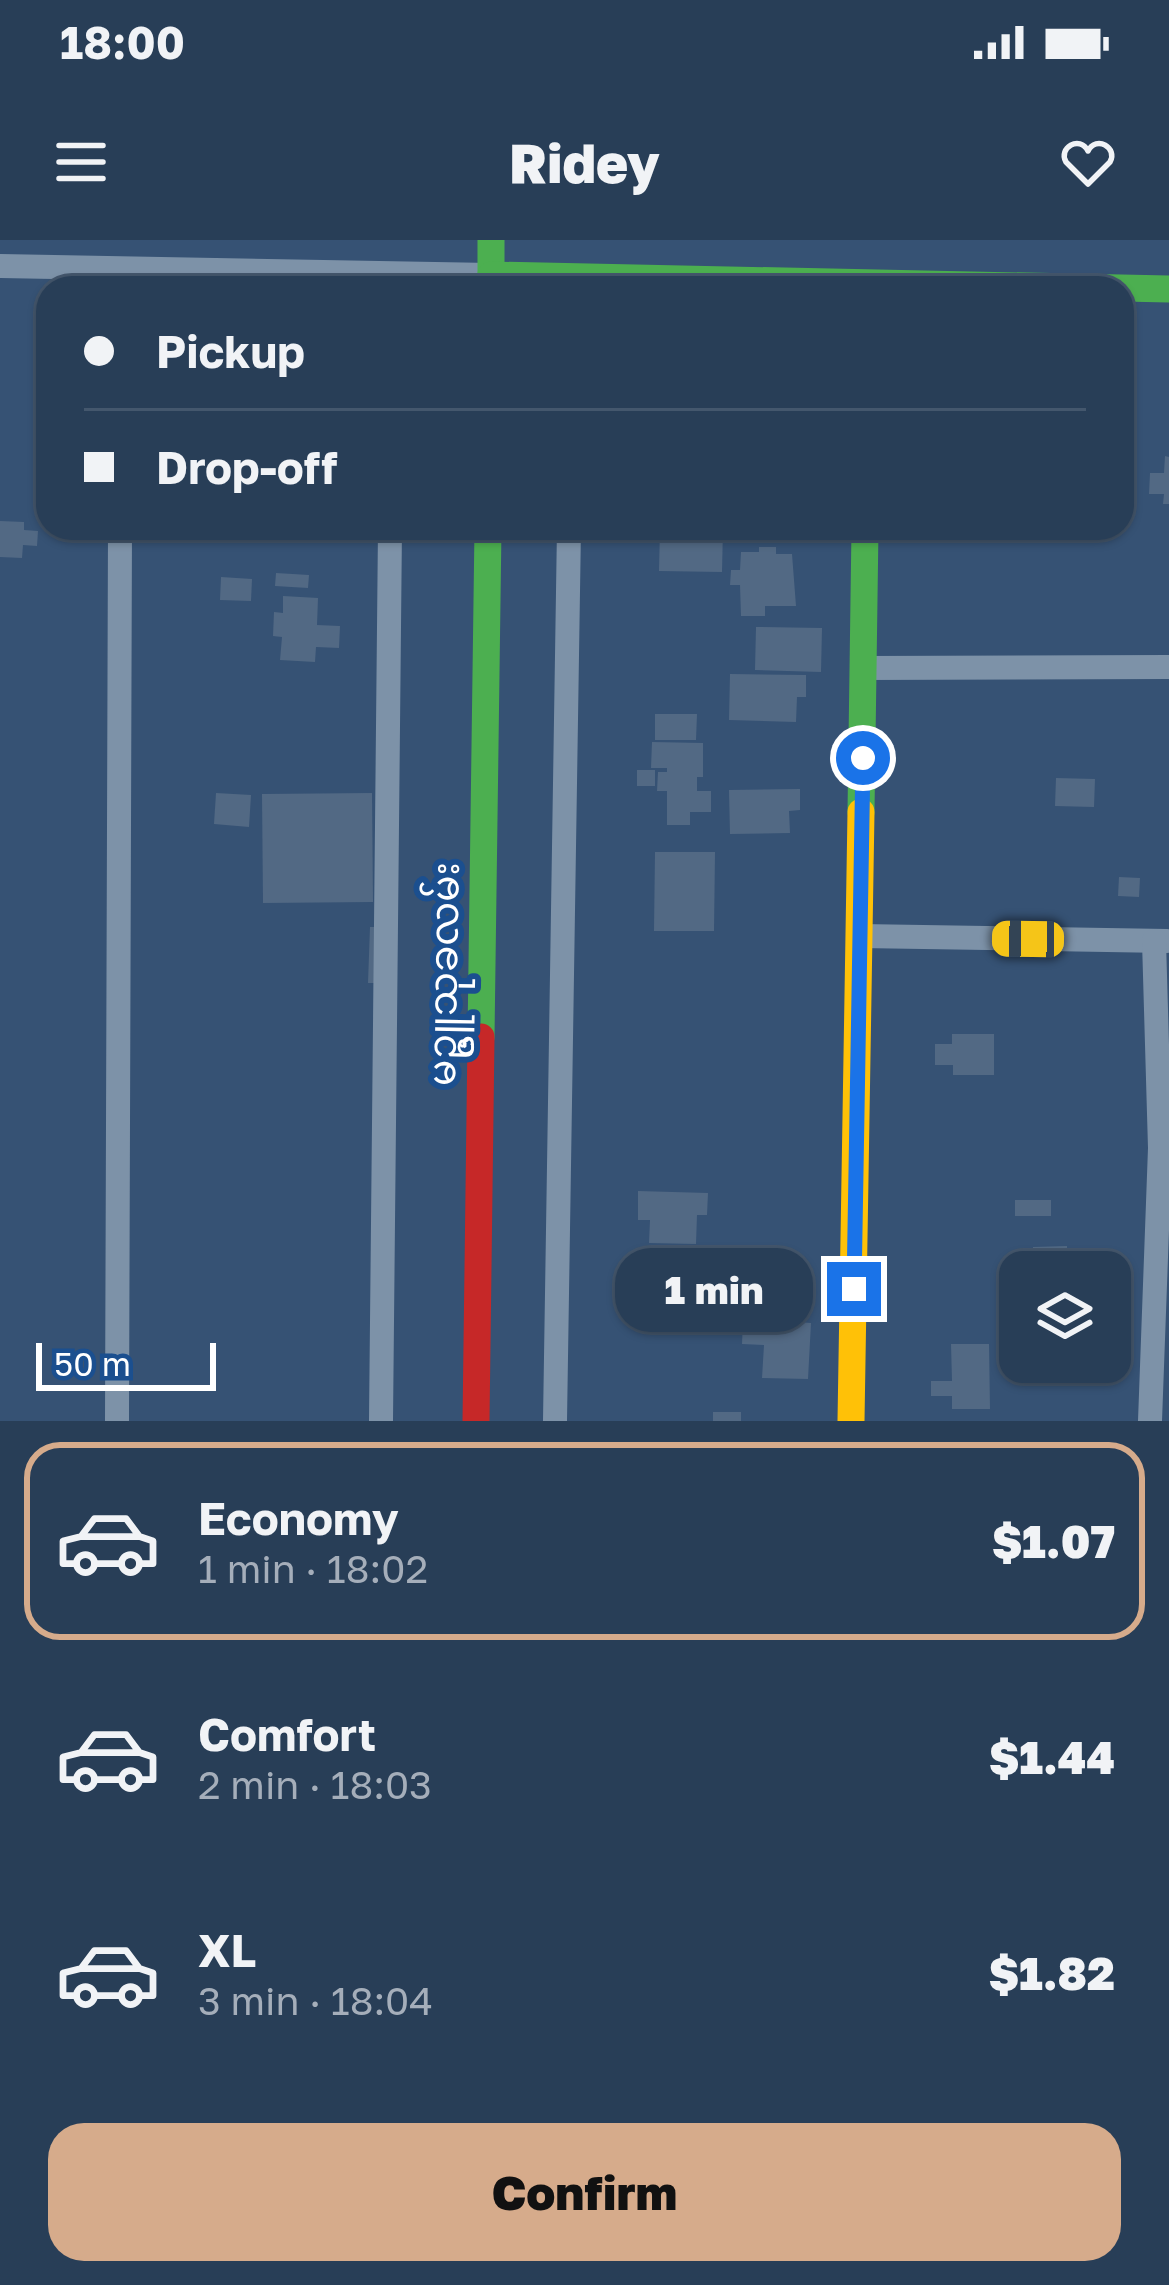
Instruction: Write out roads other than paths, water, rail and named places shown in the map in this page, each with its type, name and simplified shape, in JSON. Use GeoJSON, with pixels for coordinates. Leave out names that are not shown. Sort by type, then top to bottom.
{"type":"FeatureCollection","features":[{"type":"Feature","properties":{"kind":"street"},"geometry":{"type":"LineString","coordinates":[[491,240],[491,276]]}},
{"type":"Feature","properties":{"kind":"street"},"geometry":{"type":"LineString","coordinates":[[0,266],[100,276]]}},
{"type":"Feature","properties":{"kind":"street"},"geometry":{"type":"LineString","coordinates":[[1134,288],[1169,289]]}},
{"type":"Feature","properties":{"kind":"street"},"geometry":{"type":"LineString","coordinates":[[117,1421],[120,540]]}},
{"type":"Feature","properties":{"kind":"street"},"geometry":{"type":"LineString","coordinates":[[381,1421],[390,540]]}},
{"type":"Feature","properties":{"kind":"street","name":"မဥ္ဇူသုခလမ်း"},"geometry":{"type":"LineString","coordinates":[[476,1421],[488,540]]}},
{"type":"Feature","properties":{"kind":"street"},"geometry":{"type":"LineString","coordinates":[[555,1421],[569,540]]}},
{"type":"Feature","properties":{"kind":"street"},"geometry":{"type":"LineString","coordinates":[[851,1421],[866,540]]}},
{"type":"Feature","properties":{"kind":"street"},"geometry":{"type":"LineString","coordinates":[[865,668],[1169,667]]}},
{"type":"Feature","properties":{"kind":"street"},"geometry":{"type":"LineString","coordinates":[[860,936],[1162,941],[1150,1421]]}}]}
